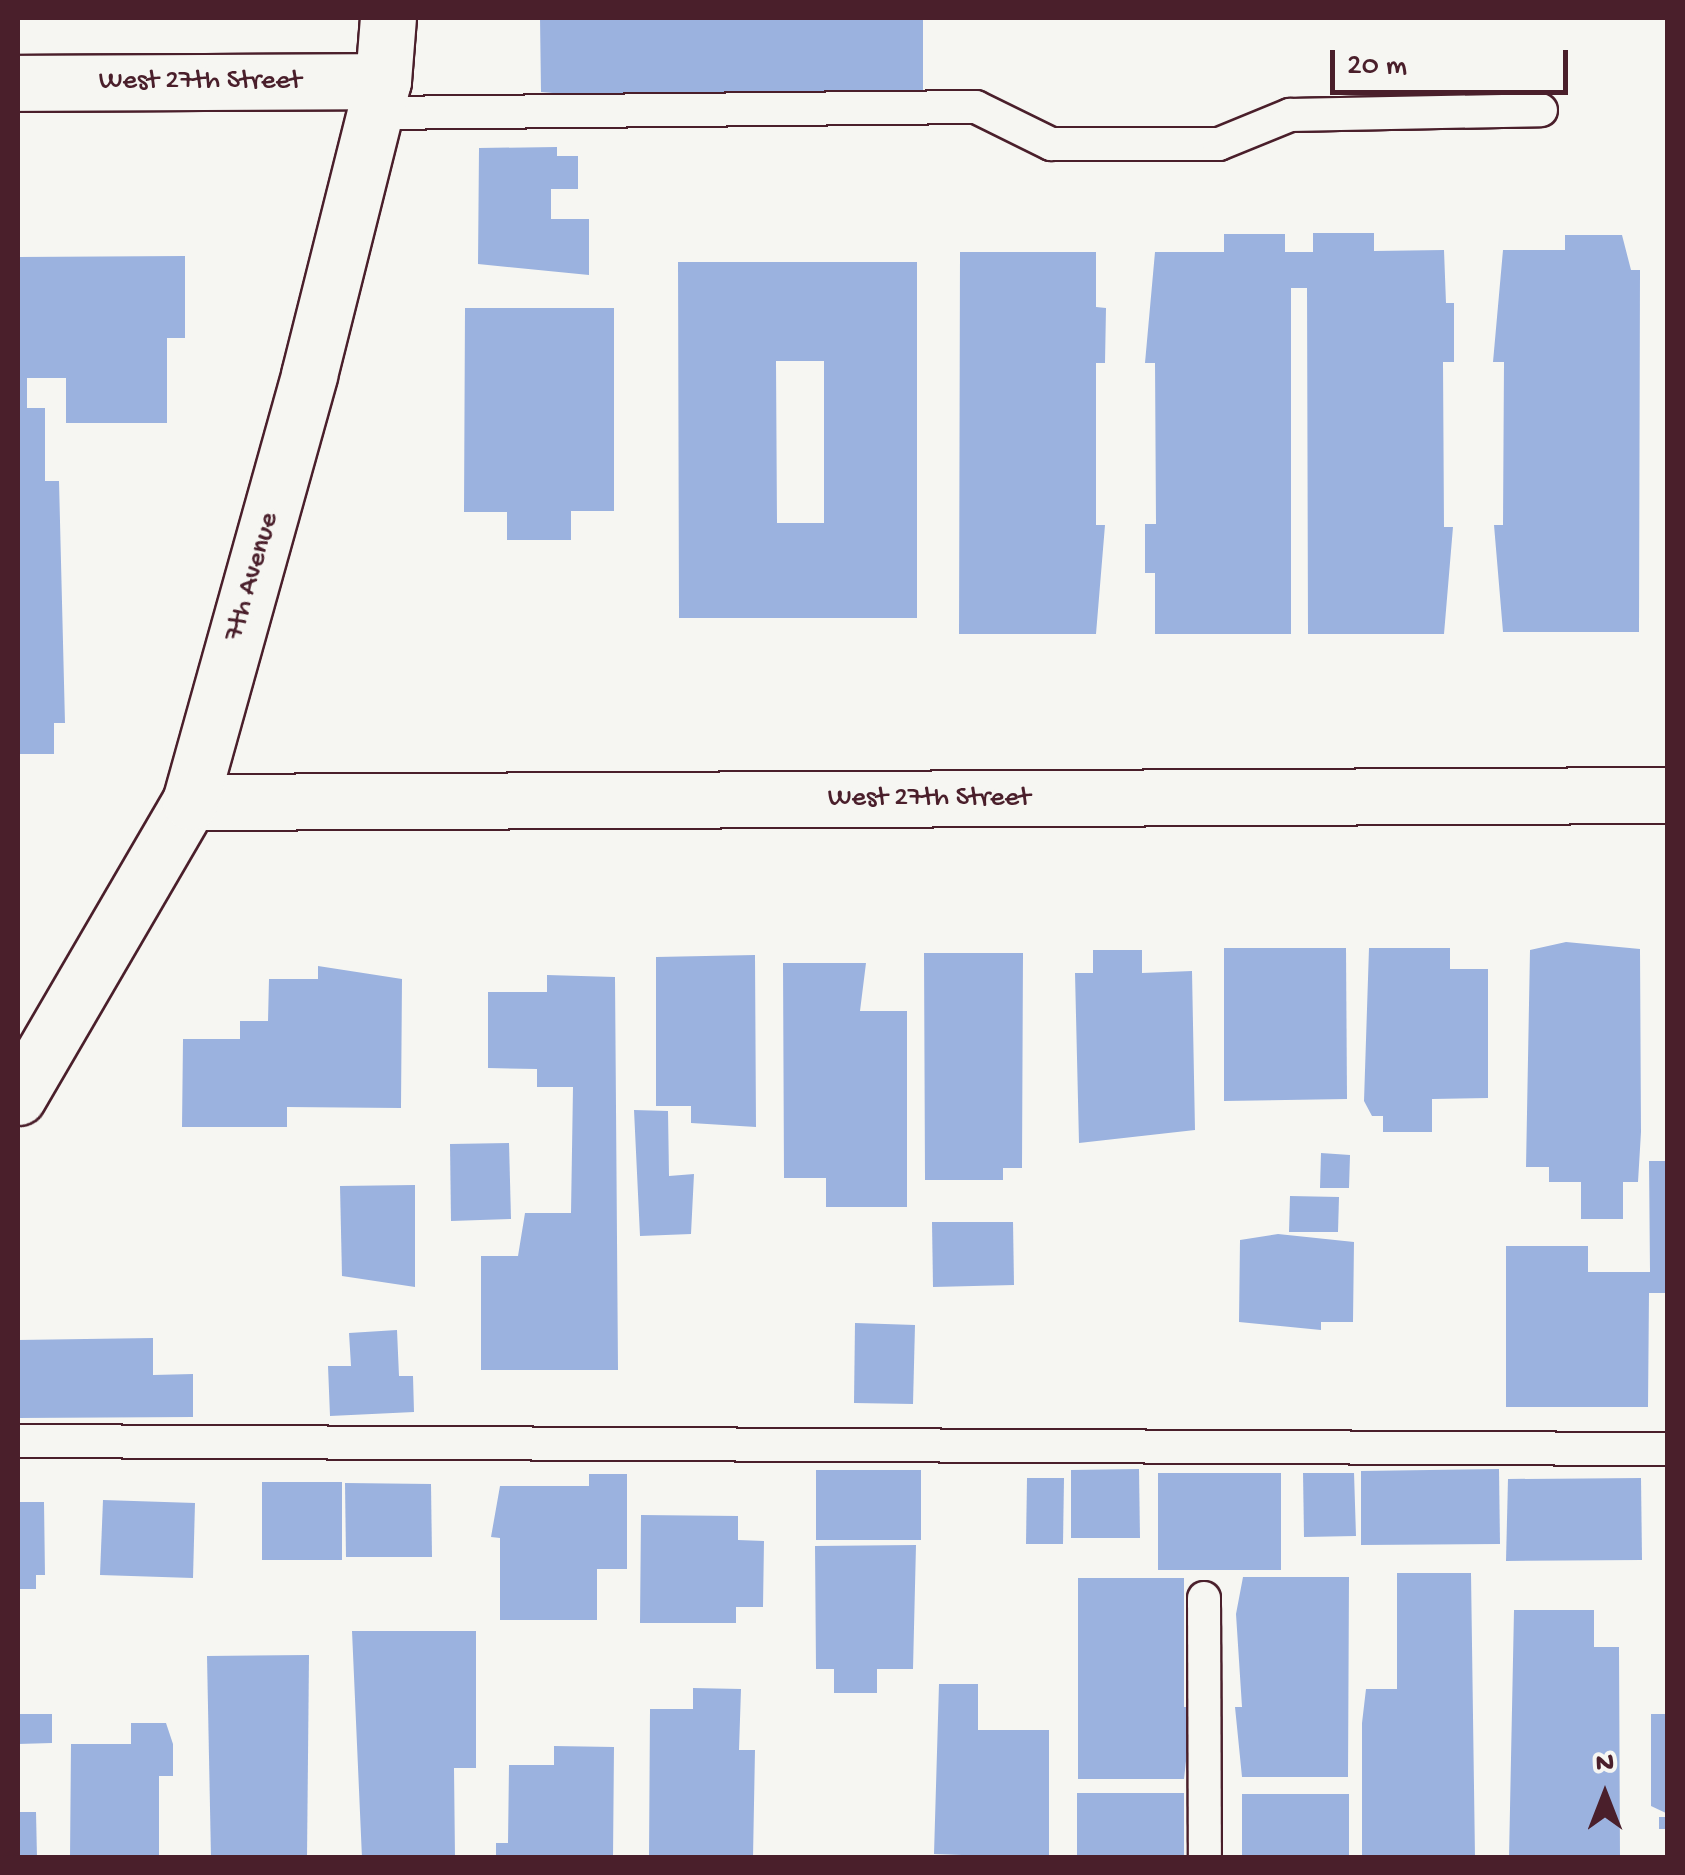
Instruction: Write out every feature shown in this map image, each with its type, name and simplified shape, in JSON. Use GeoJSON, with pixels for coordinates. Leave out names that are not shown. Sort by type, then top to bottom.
{"type":"FeatureCollection","features":[{"type":"Feature","properties":{"kind":"street","name":"7th Avenue"},"geometry":{"type":"LineString","coordinates":[[18,1098],[190,802],[379,97],[388,18]]}},
{"type":"Feature","properties":{"kind":"street","name":"West 27th Street"},"geometry":{"type":"LineString","coordinates":[[18,83],[379,97]]}},
{"type":"Feature","properties":{"kind":"street","name":"West 27th Street"},"geometry":{"type":"LineString","coordinates":[[190,802],[1668,794]]}},
{"type":"Feature","properties":{"kind":"lane"},"geometry":{"type":"LineString","coordinates":[[379,97],[976,108],[1051,144],[1219,144],[1290,115],[1541,110]]}},
{"type":"Feature","properties":{"kind":"lane"},"geometry":{"type":"LineString","coordinates":[[18,1440],[1668,1449]]}},
{"type":"Feature","properties":{"kind":"lane"},"geometry":{"type":"LineString","coordinates":[[1204,1598],[1205,1858]]}},
{"type":"Feature","properties":{"kind":"building"},"geometry":{"type":"Polygon","coordinates":[[[540,18],[923,18],[923,90],[814,101],[814,92],[648,92],[648,101],[541,92],[540,18]]]}},
{"type":"Feature","properties":{"kind":"building"},"geometry":{"type":"Polygon","coordinates":[[[557,147],[557,156],[578,156],[578,189],[551,189],[551,219],[589,219],[589,275],[478,264],[479,148],[557,147]]]}},
{"type":"Feature","properties":{"kind":"building"},"geometry":{"type":"Polygon","coordinates":[[[1313,233],[1374,233],[1374,251],[1444,250],[1446,303],[1454,303],[1454,362],[1443,362],[1444,527],[1453,527],[1444,634],[1308,634],[1307,288],[1291,288],[1291,634],[1155,634],[1155,573],[1145,573],[1145,524],[1156,524],[1155,363],[1145,363],[1155,252],[1224,252],[1224,234],[1285,234],[1285,252],[1313,252],[1313,233]]]}},
{"type":"Feature","properties":{"kind":"building"},"geometry":{"type":"Polygon","coordinates":[[[1565,235],[1622,235],[1631,270],[1640,270],[1639,632],[1503,632],[1494,525],[1503,525],[1504,362],[1493,362],[1503,250],[1565,250],[1565,235]]]}},
{"type":"Feature","properties":{"kind":"building"},"geometry":{"type":"Polygon","coordinates":[[[960,252],[1096,252],[1096,307],[1106,308],[1105,363],[1096,363],[1096,525],[1105,525],[1096,634],[959,634],[960,252]]]}},
{"type":"Feature","properties":{"kind":"building"},"geometry":{"type":"Polygon","coordinates":[[[185,256],[185,338],[167,338],[167,423],[66,423],[66,378],[27,378],[27,408],[45,408],[45,481],[59,481],[65,723],[54,723],[54,754],[18,754],[18,257],[185,256]]]}},
{"type":"Feature","properties":{"kind":"building"},"geometry":{"type":"Polygon","coordinates":[[[678,262],[917,262],[917,618],[679,618],[678,262]],[[776,361],[777,523],[824,523],[824,361],[776,361]]]}},
{"type":"Feature","properties":{"kind":"building"},"geometry":{"type":"Polygon","coordinates":[[[465,308],[614,308],[614,511],[571,511],[571,540],[507,540],[507,512],[464,512],[465,308]]]}},
{"type":"Feature","properties":{"kind":"building"},"geometry":{"type":"Polygon","coordinates":[[[1566,942],[1640,949],[1638,1182],[1623,1182],[1623,1219],[1581,1219],[1581,1182],[1549,1182],[1549,1167],[1526,1167],[1530,950],[1566,942]]]}},
{"type":"Feature","properties":{"kind":"building"},"geometry":{"type":"Polygon","coordinates":[[[1224,948],[1346,948],[1347,1099],[1224,1101],[1224,948]]]}},
{"type":"Feature","properties":{"kind":"building"},"geometry":{"type":"Polygon","coordinates":[[[1369,948],[1450,948],[1450,969],[1488,969],[1488,1098],[1432,1099],[1432,1132],[1383,1132],[1383,1116],[1372,1116],[1364,1101],[1369,948]]]}},
{"type":"Feature","properties":{"kind":"building"},"geometry":{"type":"Polygon","coordinates":[[[1093,950],[1142,950],[1142,973],[1192,971],[1195,1130],[1079,1143],[1075,973],[1093,973],[1093,950]]]}},
{"type":"Feature","properties":{"kind":"building"},"geometry":{"type":"Polygon","coordinates":[[[924,953],[1023,953],[1022,1168],[1003,1168],[1003,1180],[925,1180],[924,953]]]}},
{"type":"Feature","properties":{"kind":"building"},"geometry":{"type":"Polygon","coordinates":[[[755,955],[756,1127],[691,1123],[691,1106],[656,1106],[656,957],[755,955]]]}},
{"type":"Feature","properties":{"kind":"building"},"geometry":{"type":"Polygon","coordinates":[[[783,963],[866,963],[860,1011],[907,1011],[907,1207],[826,1207],[826,1178],[784,1178],[783,963]]]}},
{"type":"Feature","properties":{"kind":"building"},"geometry":{"type":"Polygon","coordinates":[[[318,966],[402,979],[401,1108],[287,1107],[287,1127],[182,1127],[183,1039],[240,1039],[240,1021],[268,1021],[269,979],[318,979],[318,966]]]}},
{"type":"Feature","properties":{"kind":"building"},"geometry":{"type":"Polygon","coordinates":[[[547,975],[615,977],[618,1370],[481,1370],[481,1256],[518,1256],[525,1213],[571,1213],[573,1087],[537,1087],[537,1069],[488,1068],[488,992],[547,992],[547,975]]]}},
{"type":"Feature","properties":{"kind":"building"},"geometry":{"type":"Polygon","coordinates":[[[634,1110],[668,1111],[669,1176],[694,1174],[691,1234],[640,1236],[634,1110]]]}},
{"type":"Feature","properties":{"kind":"building"},"geometry":{"type":"Polygon","coordinates":[[[509,1143],[511,1219],[451,1221],[450,1144],[509,1143]]]}},
{"type":"Feature","properties":{"kind":"building"},"geometry":{"type":"Polygon","coordinates":[[[1321,1153],[1350,1155],[1349,1188],[1320,1188],[1321,1153]]]}},
{"type":"Feature","properties":{"kind":"building"},"geometry":{"type":"Polygon","coordinates":[[[1649,1161],[1668,1161],[1668,1293],[1649,1293],[1648,1407],[1506,1407],[1506,1246],[1588,1246],[1588,1272],[1650,1272],[1649,1161]]]}},
{"type":"Feature","properties":{"kind":"building"},"geometry":{"type":"Polygon","coordinates":[[[415,1185],[415,1287],[342,1276],[340,1186],[415,1185]]]}},
{"type":"Feature","properties":{"kind":"building"},"geometry":{"type":"Polygon","coordinates":[[[1290,1196],[1339,1197],[1338,1232],[1289,1232],[1290,1196]]]}},
{"type":"Feature","properties":{"kind":"building"},"geometry":{"type":"Polygon","coordinates":[[[932,1222],[1013,1222],[1014,1285],[933,1287],[932,1222]]]}},
{"type":"Feature","properties":{"kind":"building"},"geometry":{"type":"Polygon","coordinates":[[[1278,1234],[1354,1242],[1353,1322],[1321,1322],[1321,1330],[1239,1322],[1240,1240],[1278,1234]]]}},
{"type":"Feature","properties":{"kind":"building"},"geometry":{"type":"Polygon","coordinates":[[[855,1323],[915,1325],[913,1404],[854,1403],[855,1323]]]}},
{"type":"Feature","properties":{"kind":"building"},"geometry":{"type":"Polygon","coordinates":[[[397,1330],[399,1376],[413,1376],[414,1412],[330,1416],[328,1366],[351,1366],[349,1333],[397,1330]]]}},
{"type":"Feature","properties":{"kind":"building"},"geometry":{"type":"Polygon","coordinates":[[[153,1338],[153,1375],[193,1374],[193,1417],[18,1418],[18,1340],[153,1338]]]}},
{"type":"Feature","properties":{"kind":"building"},"geometry":{"type":"Polygon","coordinates":[[[1139,1469],[1140,1538],[1071,1538],[1071,1470],[1139,1469]]]}},
{"type":"Feature","properties":{"kind":"building"},"geometry":{"type":"Polygon","coordinates":[[[1499,1469],[1500,1544],[1361,1545],[1361,1471],[1499,1469]]]}},
{"type":"Feature","properties":{"kind":"building"},"geometry":{"type":"Polygon","coordinates":[[[816,1470],[921,1470],[921,1540],[816,1540],[816,1470]]]}},
{"type":"Feature","properties":{"kind":"building"},"geometry":{"type":"Polygon","coordinates":[[[1158,1473],[1281,1473],[1281,1570],[1158,1570],[1158,1473]]]}},
{"type":"Feature","properties":{"kind":"building"},"geometry":{"type":"Polygon","coordinates":[[[1303,1473],[1354,1473],[1356,1536],[1304,1537],[1303,1473]]]}},
{"type":"Feature","properties":{"kind":"building"},"geometry":{"type":"Polygon","coordinates":[[[589,1474],[627,1474],[627,1569],[597,1569],[597,1620],[500,1620],[500,1538],[491,1537],[500,1486],[589,1486],[589,1474]]]}},
{"type":"Feature","properties":{"kind":"building"},"geometry":{"type":"Polygon","coordinates":[[[1027,1478],[1064,1478],[1063,1544],[1026,1544],[1027,1478]]]}},
{"type":"Feature","properties":{"kind":"building"},"geometry":{"type":"Polygon","coordinates":[[[1641,1478],[1642,1560],[1506,1561],[1508,1479],[1641,1478]]]}},
{"type":"Feature","properties":{"kind":"building"},"geometry":{"type":"Polygon","coordinates":[[[262,1482],[342,1482],[342,1560],[262,1560],[262,1482]]]}},
{"type":"Feature","properties":{"kind":"building"},"geometry":{"type":"Polygon","coordinates":[[[345,1483],[431,1484],[432,1557],[346,1557],[345,1483]]]}},
{"type":"Feature","properties":{"kind":"building"},"geometry":{"type":"Polygon","coordinates":[[[103,1500],[195,1503],[193,1578],[100,1575],[103,1500]]]}},
{"type":"Feature","properties":{"kind":"building"},"geometry":{"type":"Polygon","coordinates":[[[18,1502],[44,1502],[45,1575],[36,1575],[36,1589],[18,1589],[18,1502]]]}},
{"type":"Feature","properties":{"kind":"building"},"geometry":{"type":"Polygon","coordinates":[[[641,1515],[738,1516],[738,1540],[764,1541],[763,1607],[736,1607],[736,1623],[640,1623],[641,1515]]]}},
{"type":"Feature","properties":{"kind":"building"},"geometry":{"type":"Polygon","coordinates":[[[916,1545],[913,1669],[877,1669],[877,1693],[834,1693],[834,1669],[816,1669],[815,1546],[916,1545]]]}},
{"type":"Feature","properties":{"kind":"building"},"geometry":{"type":"Polygon","coordinates":[[[1397,1573],[1471,1573],[1475,1858],[1362,1858],[1362,1723],[1366,1689],[1397,1689],[1397,1573]]]}},
{"type":"Feature","properties":{"kind":"building"},"geometry":{"type":"Polygon","coordinates":[[[1243,1577],[1349,1577],[1348,1777],[1242,1777],[1235,1707],[1242,1707],[1236,1614],[1243,1577]]]}},
{"type":"Feature","properties":{"kind":"building"},"geometry":{"type":"Polygon","coordinates":[[[1078,1578],[1184,1578],[1184,1707],[1192,1707],[1184,1779],[1078,1779],[1078,1578]]]}},
{"type":"Feature","properties":{"kind":"building"},"geometry":{"type":"Polygon","coordinates":[[[1514,1610],[1594,1610],[1594,1647],[1619,1647],[1620,1858],[1509,1858],[1514,1610]]]}},
{"type":"Feature","properties":{"kind":"building"},"geometry":{"type":"Polygon","coordinates":[[[352,1631],[476,1631],[476,1768],[454,1768],[455,1858],[362,1858],[352,1631]]]}},
{"type":"Feature","properties":{"kind":"building"},"geometry":{"type":"Polygon","coordinates":[[[309,1655],[307,1858],[211,1858],[207,1656],[309,1655]]]}},
{"type":"Feature","properties":{"kind":"building"},"geometry":{"type":"Polygon","coordinates":[[[939,1684],[978,1684],[978,1730],[1049,1730],[1049,1858],[934,1854],[939,1684]]]}},
{"type":"Feature","properties":{"kind":"building"},"geometry":{"type":"Polygon","coordinates":[[[693,1688],[741,1689],[739,1750],[755,1750],[753,1858],[649,1858],[650,1709],[693,1709],[693,1688]]]}},
{"type":"Feature","properties":{"kind":"building"},"geometry":{"type":"Polygon","coordinates":[[[18,1714],[52,1714],[52,1743],[18,1744],[18,1714]]]}},
{"type":"Feature","properties":{"kind":"building"},"geometry":{"type":"Polygon","coordinates":[[[1651,1714],[1668,1714],[1668,1814],[1651,1806],[1651,1714]]]}},
{"type":"Feature","properties":{"kind":"building"},"geometry":{"type":"Polygon","coordinates":[[[131,1723],[166,1723],[173,1744],[173,1776],[159,1776],[159,1858],[70,1858],[71,1744],[131,1744],[131,1723]]]}},
{"type":"Feature","properties":{"kind":"building"},"geometry":{"type":"Polygon","coordinates":[[[554,1746],[614,1747],[613,1858],[496,1858],[496,1843],[508,1843],[509,1765],[554,1765],[554,1746]]]}},
{"type":"Feature","properties":{"kind":"building"},"geometry":{"type":"Polygon","coordinates":[[[1077,1793],[1184,1793],[1184,1858],[1077,1858],[1077,1793]]]}},
{"type":"Feature","properties":{"kind":"building"},"geometry":{"type":"Polygon","coordinates":[[[1242,1794],[1349,1794],[1349,1858],[1242,1858],[1242,1794]]]}},
{"type":"Feature","properties":{"kind":"building"},"geometry":{"type":"Polygon","coordinates":[[[18,1812],[36,1812],[37,1858],[18,1858],[18,1812]]]}},
{"type":"Feature","properties":{"kind":"building"},"geometry":{"type":"Polygon","coordinates":[[[1659,1817],[1668,1817],[1668,1829],[1659,1829],[1659,1817]]]}}]}
